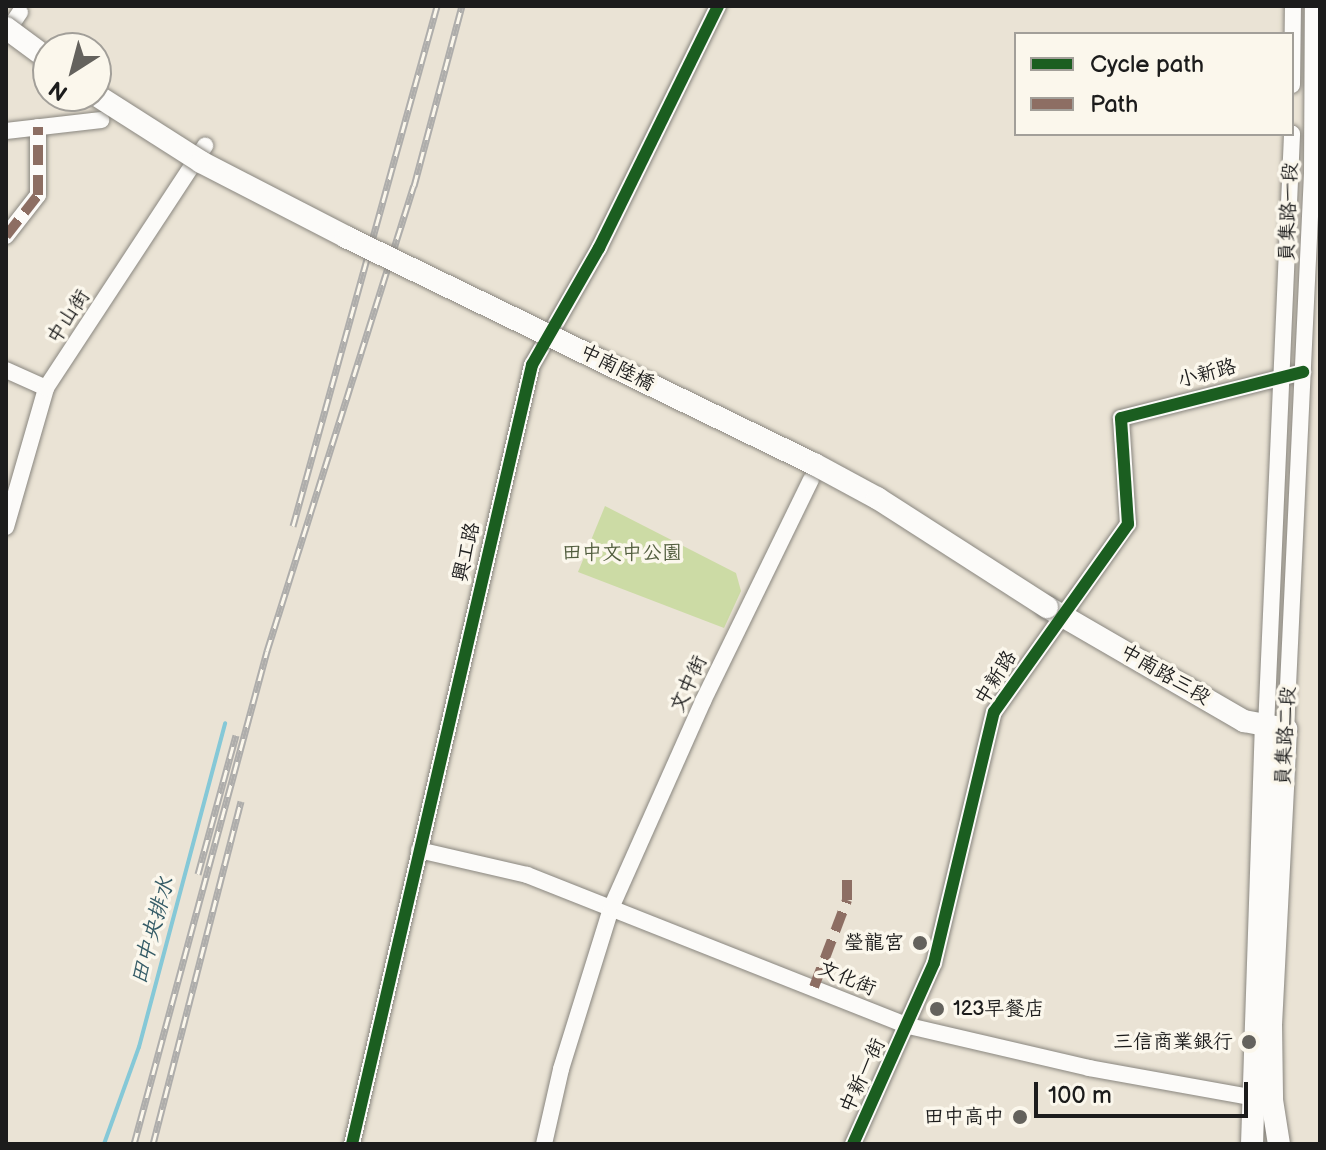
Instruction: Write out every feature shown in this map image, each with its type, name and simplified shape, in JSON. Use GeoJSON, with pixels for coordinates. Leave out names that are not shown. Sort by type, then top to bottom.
{"type":"FeatureCollection","features":[{"type":"Feature","properties":{"kind":"main road"},"geometry":{"type":"LineString","coordinates":[[11,24],[32,44]]}},
{"type":"Feature","properties":{"kind":"main road","name":"中南陸橋"},"geometry":{"type":"LineString","coordinates":[[112,105],[201,162],[346,237],[814,464],[877,498],[1054,611]]}},
{"type":"Feature","properties":{"kind":"main road","name":"中南路三段"},"geometry":{"type":"LineString","coordinates":[[1054,611],[1276,729]]}},
{"type":"Feature","properties":{"kind":"main road","name":"員集路二段"},"geometry":{"type":"LineString","coordinates":[[1261,1099],[1276,729]]}},
{"type":"Feature","properties":{"kind":"main road"},"geometry":{"type":"LineString","coordinates":[[1252,1144],[1261,1099]]}},
{"type":"Feature","properties":{"kind":"main road"},"geometry":{"type":"LineString","coordinates":[[1261,1099],[1279,1144]]}},
{"type":"Feature","properties":{"kind":"street","name":"興工路"},"geometry":{"type":"LineString","coordinates":[[352,1144],[532,365],[599,248],[718,6]]}},
{"type":"Feature","properties":{"kind":"street"},"geometry":{"type":"LineString","coordinates":[[1293,6],[1293,32]]}},
{"type":"Feature","properties":{"kind":"street","name":"員集路一段"},"geometry":{"type":"LineString","coordinates":[[1303,372],[1315,211],[1313,6]]}},
{"type":"Feature","properties":{"kind":"street"},"geometry":{"type":"LineString","coordinates":[[6,131],[101,120]]}},
{"type":"Feature","properties":{"kind":"street"},"geometry":{"type":"LineString","coordinates":[[6,236],[38,195],[38,127]]}},
{"type":"Feature","properties":{"kind":"street","name":"員集路一段"},"geometry":{"type":"LineString","coordinates":[[1284,374],[1292,136]]}},
{"type":"Feature","properties":{"kind":"street","name":"中山街"},"geometry":{"type":"LineString","coordinates":[[6,527],[46,388],[205,146]]}},
{"type":"Feature","properties":{"kind":"street"},"geometry":{"type":"LineString","coordinates":[[1291,207],[1315,211]]}},
{"type":"Feature","properties":{"kind":"street"},"geometry":{"type":"LineString","coordinates":[[6,370],[46,388]]}},
{"type":"Feature","properties":{"kind":"street","name":"小新路"},"geometry":{"type":"LineString","coordinates":[[1121,418],[1284,374],[1303,372]]}},
{"type":"Feature","properties":{"kind":"street","name":"員集路二段"},"geometry":{"type":"LineString","coordinates":[[1276,729],[1303,372]]}},
{"type":"Feature","properties":{"kind":"street","name":"員集路二段"},"geometry":{"type":"LineString","coordinates":[[1276,729],[1284,374]]}},
{"type":"Feature","properties":{"kind":"street","name":"中新路"},"geometry":{"type":"LineString","coordinates":[[909,1026],[934,963],[994,712],[1054,611],[1128,524],[1121,418]]}},
{"type":"Feature","properties":{"kind":"street","name":"文中街"},"geometry":{"type":"LineString","coordinates":[[544,1144],[561,1069],[611,908],[703,701],[811,480]]}},
{"type":"Feature","properties":{"kind":"street","name":"文化街"},"geometry":{"type":"LineString","coordinates":[[419,850],[527,875],[909,1026],[1089,1068],[1261,1099]]}},
{"type":"Feature","properties":{"kind":"street","name":"中新一街"},"geometry":{"type":"LineString","coordinates":[[853,1144],[909,1026]]}},
{"type":"Feature","properties":{"kind":"green space","name":"田中文中公園"},"geometry":{"type":"Polygon","coordinates":[[[605,506],[736,573],[741,591],[724,628],[578,572],[605,506]]]}},
{"type":"Feature","properties":{"kind":"waterway","name":"田中央排水"},"geometry":{"type":"LineString","coordinates":[[104,1144],[139,1047],[225,723]]}},
{"type":"Feature","properties":{"kind":"railway"},"geometry":{"type":"LineString","coordinates":[[293,526],[437,6]]}},
{"type":"Feature","properties":{"kind":"railway"},"geometry":{"type":"LineString","coordinates":[[134,1144],[267,651],[414,186],[462,6]]}},
{"type":"Feature","properties":{"kind":"railway"},"geometry":{"type":"LineString","coordinates":[[198,874],[236,735]]}},
{"type":"Feature","properties":{"kind":"railway"},"geometry":{"type":"LineString","coordinates":[[153,1144],[241,801]]}},
{"type":"Feature","properties":{"kind":"marked path"},"geometry":{"type":"LineString","coordinates":[[6,236],[38,195],[38,127]]}},
{"type":"Feature","properties":{"kind":"marked path"},"geometry":{"type":"LineString","coordinates":[[814,987],[847,900],[847,873]]}},
{"type":"Feature","properties":{"kind":"cycle path"},"geometry":{"type":"LineString","coordinates":[[352,1144],[532,365],[599,248],[718,6]]}},
{"type":"Feature","properties":{"kind":"cycle path"},"geometry":{"type":"LineString","coordinates":[[853,1144],[934,963],[994,712],[1128,524],[1121,418],[1303,372]]}},
{"type":"Feature","properties":{"kind":"place","name":"瑩龍宮"},"geometry":{"type":"Point","coordinates":[920,943]}},
{"type":"Feature","properties":{"kind":"place","name":"123早餐店"},"geometry":{"type":"Point","coordinates":[937,1009]}},
{"type":"Feature","properties":{"kind":"place","name":"三信商業銀行"},"geometry":{"type":"Point","coordinates":[1249,1042]}},
{"type":"Feature","properties":{"kind":"place","name":"田中高中"},"geometry":{"type":"Point","coordinates":[1020,1117]}}]}
